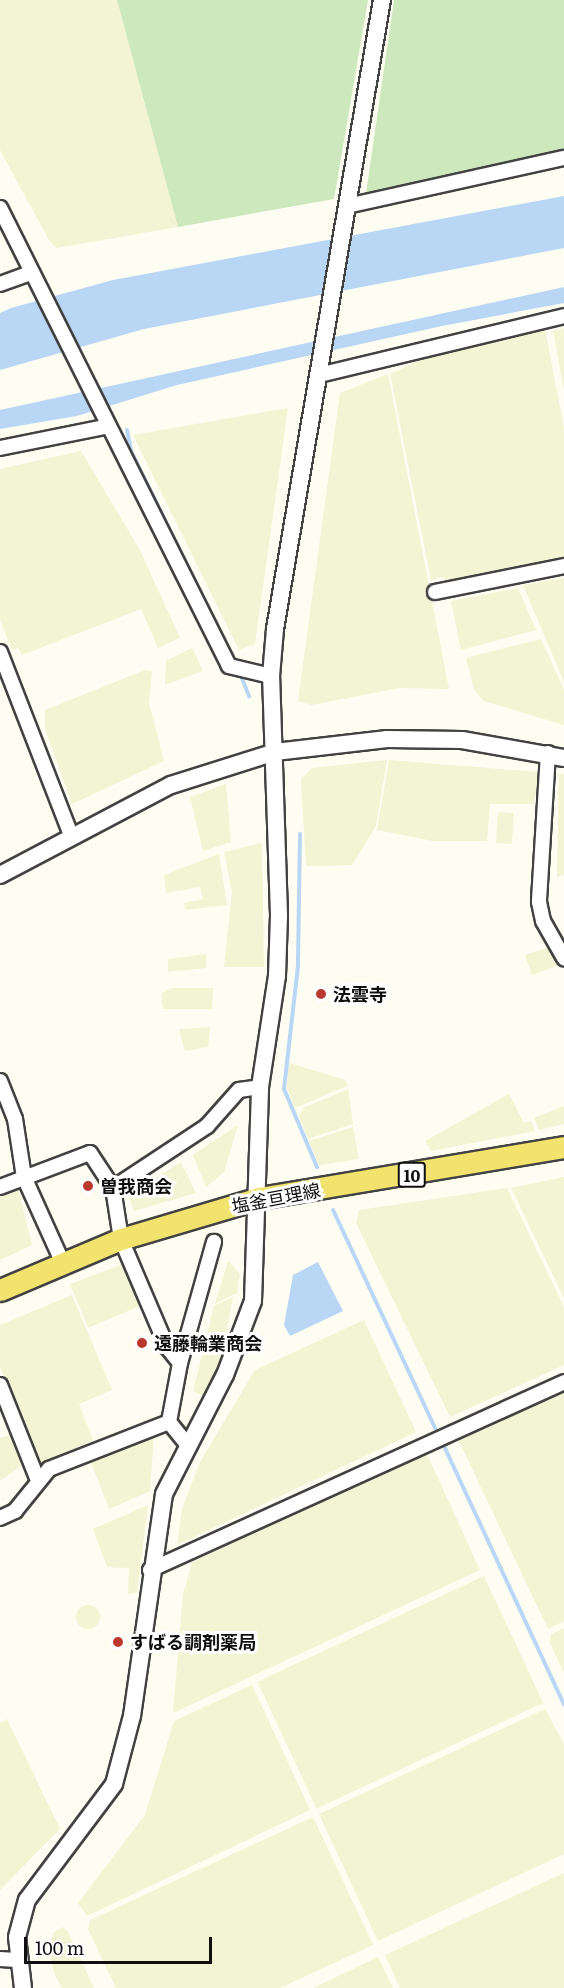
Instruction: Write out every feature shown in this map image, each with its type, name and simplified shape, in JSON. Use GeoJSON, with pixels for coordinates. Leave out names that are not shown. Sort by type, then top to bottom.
{"type":"FeatureCollection","features":[{"type":"Feature","properties":{"kind":"main road","name":"塩釜亘理線"},"geometry":{"type":"LineString","coordinates":[[0,1290],[62,1261],[121,1239],[259,1198],[564,1148]]}},
{"type":"Feature","properties":{"kind":"street"},"geometry":{"type":"LineString","coordinates":[[23,1988],[17,1960],[27,1899],[104,1801],[124,1757],[150,1570],[164,1494],[186,1443],[243,1337],[253,1301],[259,1198],[260,1087],[277,976],[275,752],[271,676],[343,226],[382,0]]}},
{"type":"Feature","properties":{"kind":"street"},"geometry":{"type":"LineString","coordinates":[[347,206],[564,158]]}},
{"type":"Feature","properties":{"kind":"street"},"geometry":{"type":"LineString","coordinates":[[0,208],[30,273],[229,666],[271,676]]}},
{"type":"Feature","properties":{"kind":"street"},"geometry":{"type":"LineString","coordinates":[[0,284],[30,273]]}},
{"type":"Feature","properties":{"kind":"street"},"geometry":{"type":"LineString","coordinates":[[320,370],[564,316]]}},
{"type":"Feature","properties":{"kind":"street"},"geometry":{"type":"LineString","coordinates":[[0,448],[107,424]]}},
{"type":"Feature","properties":{"kind":"street"},"geometry":{"type":"LineString","coordinates":[[435,592],[564,566]]}},
{"type":"Feature","properties":{"kind":"street"},"geometry":{"type":"LineString","coordinates":[[0,652],[71,835]]}},
{"type":"Feature","properties":{"kind":"street"},"geometry":{"type":"LineString","coordinates":[[0,875],[71,835],[171,785],[275,752],[387,740],[462,740],[556,756],[539,902],[543,921],[564,958]]}},
{"type":"Feature","properties":{"kind":"street"},"geometry":{"type":"LineString","coordinates":[[0,1081],[15,1119],[24,1177],[62,1261]]}},
{"type":"Feature","properties":{"kind":"street"},"geometry":{"type":"LineString","coordinates":[[113,1188],[207,1126],[239,1090],[260,1087]]}},
{"type":"Feature","properties":{"kind":"street"},"geometry":{"type":"LineString","coordinates":[[0,1187],[90,1153],[113,1188],[121,1239],[167,1347],[180,1363]]}},
{"type":"Feature","properties":{"kind":"street"},"geometry":{"type":"LineString","coordinates":[[186,1443],[170,1422],[180,1363],[214,1242]]}},
{"type":"Feature","properties":{"kind":"street"},"geometry":{"type":"LineString","coordinates":[[150,1570],[564,1382]]}},
{"type":"Feature","properties":{"kind":"street"},"geometry":{"type":"LineString","coordinates":[[0,1385],[37,1478]]}},
{"type":"Feature","properties":{"kind":"street"},"geometry":{"type":"LineString","coordinates":[[0,1518],[31,1494],[37,1478],[75,1457],[170,1422]]}},
{"type":"Feature","properties":{"kind":"street"},"geometry":{"type":"LineString","coordinates":[[0,1959],[17,1960]]}},
{"type":"Feature","properties":{"kind":"green space"},"geometry":{"type":"Polygon","coordinates":[[[0,0],[117,0],[178,227],[56,248],[49,240],[0,150],[0,0]]]}},
{"type":"Feature","properties":{"kind":"green space"},"geometry":{"type":"Polygon","coordinates":[[[117,0],[368,0],[334,199],[178,227],[117,0]]]}},
{"type":"Feature","properties":{"kind":"green space"},"geometry":{"type":"Polygon","coordinates":[[[394,0],[564,0],[564,151],[505,162],[498,170],[366,193],[394,0]]]}},
{"type":"Feature","properties":{"kind":"green space"},"geometry":{"type":"Polygon","coordinates":[[[564,328],[564,389],[553,331],[564,328]]]}},
{"type":"Feature","properties":{"kind":"green space"},"geometry":{"type":"Polygon","coordinates":[[[545,329],[564,428],[564,558],[447,582],[444,577],[431,580],[390,374],[451,346],[545,329]]]}},
{"type":"Feature","properties":{"kind":"green space"},"geometry":{"type":"Polygon","coordinates":[[[388,374],[449,689],[399,688],[312,705],[298,701],[340,393],[388,374]]]}},
{"type":"Feature","properties":{"kind":"green space"},"geometry":{"type":"Polygon","coordinates":[[[288,408],[255,644],[239,650],[133,435],[288,408]]]}},
{"type":"Feature","properties":{"kind":"green space"},"geometry":{"type":"Polygon","coordinates":[[[81,451],[140,550],[180,638],[158,648],[141,609],[22,655],[18,648],[12,650],[0,620],[0,469],[81,451]]]}},
{"type":"Feature","properties":{"kind":"green space"},"geometry":{"type":"Polygon","coordinates":[[[564,578],[564,682],[523,585],[564,578]]]}},
{"type":"Feature","properties":{"kind":"green space"},"geometry":{"type":"Polygon","coordinates":[[[518,588],[536,630],[461,650],[451,601],[518,588]]]}},
{"type":"Feature","properties":{"kind":"green space"},"geometry":{"type":"Polygon","coordinates":[[[541,639],[564,690],[564,725],[484,701],[474,690],[466,658],[541,639]]]}},
{"type":"Feature","properties":{"kind":"green space"},"geometry":{"type":"Polygon","coordinates":[[[192,648],[203,671],[165,685],[166,661],[192,648]]]}},
{"type":"Feature","properties":{"kind":"green space"},"geometry":{"type":"Polygon","coordinates":[[[145,670],[152,671],[149,703],[164,761],[72,804],[45,729],[45,710],[145,670]]]}},
{"type":"Feature","properties":{"kind":"green space"},"geometry":{"type":"Polygon","coordinates":[[[387,760],[376,826],[352,865],[306,866],[301,779],[312,768],[387,760]]]}},
{"type":"Feature","properties":{"kind":"green space"},"geometry":{"type":"Polygon","coordinates":[[[389,760],[539,772],[534,804],[490,804],[487,841],[433,841],[377,830],[389,760]]]}},
{"type":"Feature","properties":{"kind":"green space"},"geometry":{"type":"Polygon","coordinates":[[[559,773],[564,774],[564,875],[557,877],[559,773]]]}},
{"type":"Feature","properties":{"kind":"green space"},"geometry":{"type":"Polygon","coordinates":[[[226,784],[231,842],[203,851],[190,797],[226,784]]]}},
{"type":"Feature","properties":{"kind":"green space"},"geometry":{"type":"Polygon","coordinates":[[[498,812],[514,813],[512,844],[496,843],[498,812]]]}},
{"type":"Feature","properties":{"kind":"green space"},"geometry":{"type":"Polygon","coordinates":[[[262,843],[264,967],[224,967],[232,892],[224,852],[262,843]]]}},
{"type":"Feature","properties":{"kind":"green space"},"geometry":{"type":"Polygon","coordinates":[[[219,854],[227,905],[185,910],[184,903],[203,899],[200,887],[166,893],[164,875],[219,854]]]}},
{"type":"Feature","properties":{"kind":"green space"},"geometry":{"type":"Polygon","coordinates":[[[550,947],[562,964],[532,975],[525,955],[550,947]]]}},
{"type":"Feature","properties":{"kind":"green space"},"geometry":{"type":"Polygon","coordinates":[[[206,954],[206,968],[168,972],[168,959],[206,954]]]}},
{"type":"Feature","properties":{"kind":"green space"},"geometry":{"type":"Polygon","coordinates":[[[171,988],[213,988],[212,1009],[163,1009],[161,994],[171,988]]]}},
{"type":"Feature","properties":{"kind":"green space"},"geometry":{"type":"Polygon","coordinates":[[[210,1027],[208,1047],[185,1051],[179,1029],[210,1027]]]}},
{"type":"Feature","properties":{"kind":"green space"},"geometry":{"type":"Polygon","coordinates":[[[289,1063],[346,1080],[347,1086],[295,1108],[287,1088],[289,1063]]]}},
{"type":"Feature","properties":{"kind":"green space"},"geometry":{"type":"Polygon","coordinates":[[[348,1089],[353,1124],[308,1139],[299,1116],[303,1108],[348,1089]]]}},
{"type":"Feature","properties":{"kind":"green space"},"geometry":{"type":"Polygon","coordinates":[[[509,1094],[524,1123],[531,1121],[535,1131],[431,1151],[425,1141],[509,1094]]]}},
{"type":"Feature","properties":{"kind":"green space"},"geometry":{"type":"Polygon","coordinates":[[[564,1106],[564,1124],[539,1130],[534,1118],[564,1106]]]}},
{"type":"Feature","properties":{"kind":"green space"},"geometry":{"type":"Polygon","coordinates":[[[238,1125],[224,1172],[206,1187],[193,1155],[238,1125]]]}},
{"type":"Feature","properties":{"kind":"green space"},"geometry":{"type":"Polygon","coordinates":[[[353,1127],[359,1159],[319,1165],[309,1141],[353,1127]]]}},
{"type":"Feature","properties":{"kind":"green space"},"geometry":{"type":"Polygon","coordinates":[[[181,1162],[196,1193],[134,1211],[128,1195],[181,1162]]]}},
{"type":"Feature","properties":{"kind":"green space"},"geometry":{"type":"Polygon","coordinates":[[[564,1177],[564,1298],[511,1188],[564,1177]]]}},
{"type":"Feature","properties":{"kind":"green space"},"geometry":{"type":"Polygon","coordinates":[[[507,1188],[564,1307],[564,1365],[450,1417],[356,1223],[359,1210],[507,1188]]]}},
{"type":"Feature","properties":{"kind":"green space"},"geometry":{"type":"Polygon","coordinates":[[[18,1189],[32,1245],[0,1260],[0,1197],[18,1189]]]}},
{"type":"Feature","properties":{"kind":"green space"},"geometry":{"type":"Polygon","coordinates":[[[228,1261],[240,1274],[237,1293],[215,1304],[228,1261]]]}},
{"type":"Feature","properties":{"kind":"green space"},"geometry":{"type":"Polygon","coordinates":[[[123,1264],[147,1303],[88,1328],[70,1284],[123,1264]]]}},
{"type":"Feature","properties":{"kind":"green space"},"geometry":{"type":"Polygon","coordinates":[[[72,1295],[112,1390],[79,1404],[93,1440],[39,1465],[0,1366],[0,1325],[72,1295]]]}},
{"type":"Feature","properties":{"kind":"green space"},"geometry":{"type":"Polygon","coordinates":[[[233,1297],[221,1362],[203,1396],[193,1391],[214,1306],[233,1297]]]}},
{"type":"Feature","properties":{"kind":"green space"},"geometry":{"type":"Polygon","coordinates":[[[364,1320],[416,1432],[177,1545],[182,1509],[200,1462],[255,1370],[364,1320]]]}},
{"type":"Feature","properties":{"kind":"green space"},"geometry":{"type":"Polygon","coordinates":[[[564,1390],[564,1621],[548,1629],[458,1439],[564,1390]]]}},
{"type":"Feature","properties":{"kind":"green space"},"geometry":{"type":"Polygon","coordinates":[[[13,1434],[25,1463],[0,1481],[0,1438],[13,1434]]]}},
{"type":"Feature","properties":{"kind":"green space"},"geometry":{"type":"Polygon","coordinates":[[[154,1434],[150,1491],[109,1509],[89,1457],[154,1434]]]}},
{"type":"Feature","properties":{"kind":"green space"},"geometry":{"type":"Polygon","coordinates":[[[426,1452],[480,1570],[173,1713],[183,1595],[192,1562],[426,1452]]]}},
{"type":"Feature","properties":{"kind":"green space"},"geometry":{"type":"Polygon","coordinates":[[[148,1505],[137,1593],[128,1594],[129,1568],[107,1567],[93,1529],[148,1505]]]}},
{"type":"Feature","properties":{"kind":"green space"},"geometry":{"type":"Polygon","coordinates":[[[484,1576],[543,1703],[317,1809],[257,1682],[484,1576]]]}},
{"type":"Feature","properties":{"kind":"green space"},"geometry":{"type":"Polygon","coordinates":[[[88,1605],[97,1608],[100,1617],[97,1626],[88,1629],[79,1626],[76,1617],[79,1608],[88,1605]]]}},
{"type":"Feature","properties":{"kind":"green space"},"geometry":{"type":"Polygon","coordinates":[[[564,1628],[564,1673],[550,1643],[551,1634],[564,1628]]]}},
{"type":"Feature","properties":{"kind":"green space"},"geometry":{"type":"Polygon","coordinates":[[[252,1685],[310,1810],[87,1916],[78,1903],[145,1815],[174,1721],[252,1685]]]}},
{"type":"Feature","properties":{"kind":"green space"},"geometry":{"type":"Polygon","coordinates":[[[545,1709],[564,1744],[564,1854],[378,1941],[319,1814],[545,1709]]]}},
{"type":"Feature","properties":{"kind":"green space"},"geometry":{"type":"Polygon","coordinates":[[[7,1719],[60,1829],[0,1890],[0,1723],[7,1719]]]}},
{"type":"Feature","properties":{"kind":"green space"},"geometry":{"type":"Polygon","coordinates":[[[313,1817],[373,1945],[280,1988],[116,1988],[88,1929],[90,1920],[313,1817]]]}},
{"type":"Feature","properties":{"kind":"green space"},"geometry":{"type":"Polygon","coordinates":[[[564,1873],[564,1988],[400,1988],[385,1955],[564,1873]]]}},
{"type":"Feature","properties":{"kind":"green space"},"geometry":{"type":"Polygon","coordinates":[[[63,1927],[68,1932],[94,1988],[62,1988],[54,1973],[49,1949],[53,1933],[63,1927]]]}},
{"type":"Feature","properties":{"kind":"green space"},"geometry":{"type":"Polygon","coordinates":[[[378,1957],[393,1988],[313,1988],[378,1957]]]}},
{"type":"Feature","properties":{"kind":"water"},"geometry":{"type":"Polygon","coordinates":[[[564,196],[564,248],[144,329],[0,370],[0,313],[11,308],[113,280],[564,196]]]}},
{"type":"Feature","properties":{"kind":"water"},"geometry":{"type":"Polygon","coordinates":[[[564,287],[564,303],[442,326],[177,385],[77,416],[0,429],[0,410],[564,287]]]}},
{"type":"Feature","properties":{"kind":"water"},"geometry":{"type":"Polygon","coordinates":[[[318,1262],[343,1311],[290,1336],[284,1325],[293,1275],[318,1262]]]}},
{"type":"Feature","properties":{"kind":"waterway"},"geometry":{"type":"LineString","coordinates":[[127,430],[131,451],[227,646]]}},
{"type":"Feature","properties":{"kind":"waterway"},"geometry":{"type":"LineString","coordinates":[[241,676],[249,696]]}},
{"type":"Feature","properties":{"kind":"waterway"},"geometry":{"type":"LineString","coordinates":[[300,834],[298,966],[284,1089],[317,1167]]}},
{"type":"Feature","properties":{"kind":"waterway"},"geometry":{"type":"LineString","coordinates":[[333,1210],[435,1428]]}},
{"type":"Feature","properties":{"kind":"waterway"},"geometry":{"type":"LineString","coordinates":[[444,1446],[564,1705]]}},
{"type":"Feature","properties":{"kind":"place","name":"法雲寺"},"geometry":{"type":"Point","coordinates":[321,994]}},
{"type":"Feature","properties":{"kind":"place","name":"曽我商会"},"geometry":{"type":"Point","coordinates":[88,1186]}},
{"type":"Feature","properties":{"kind":"place","name":"遠藤輪業商会"},"geometry":{"type":"Point","coordinates":[142,1343]}},
{"type":"Feature","properties":{"kind":"place","name":"すばる調剤薬局"},"geometry":{"type":"Point","coordinates":[118,1642]}}]}
